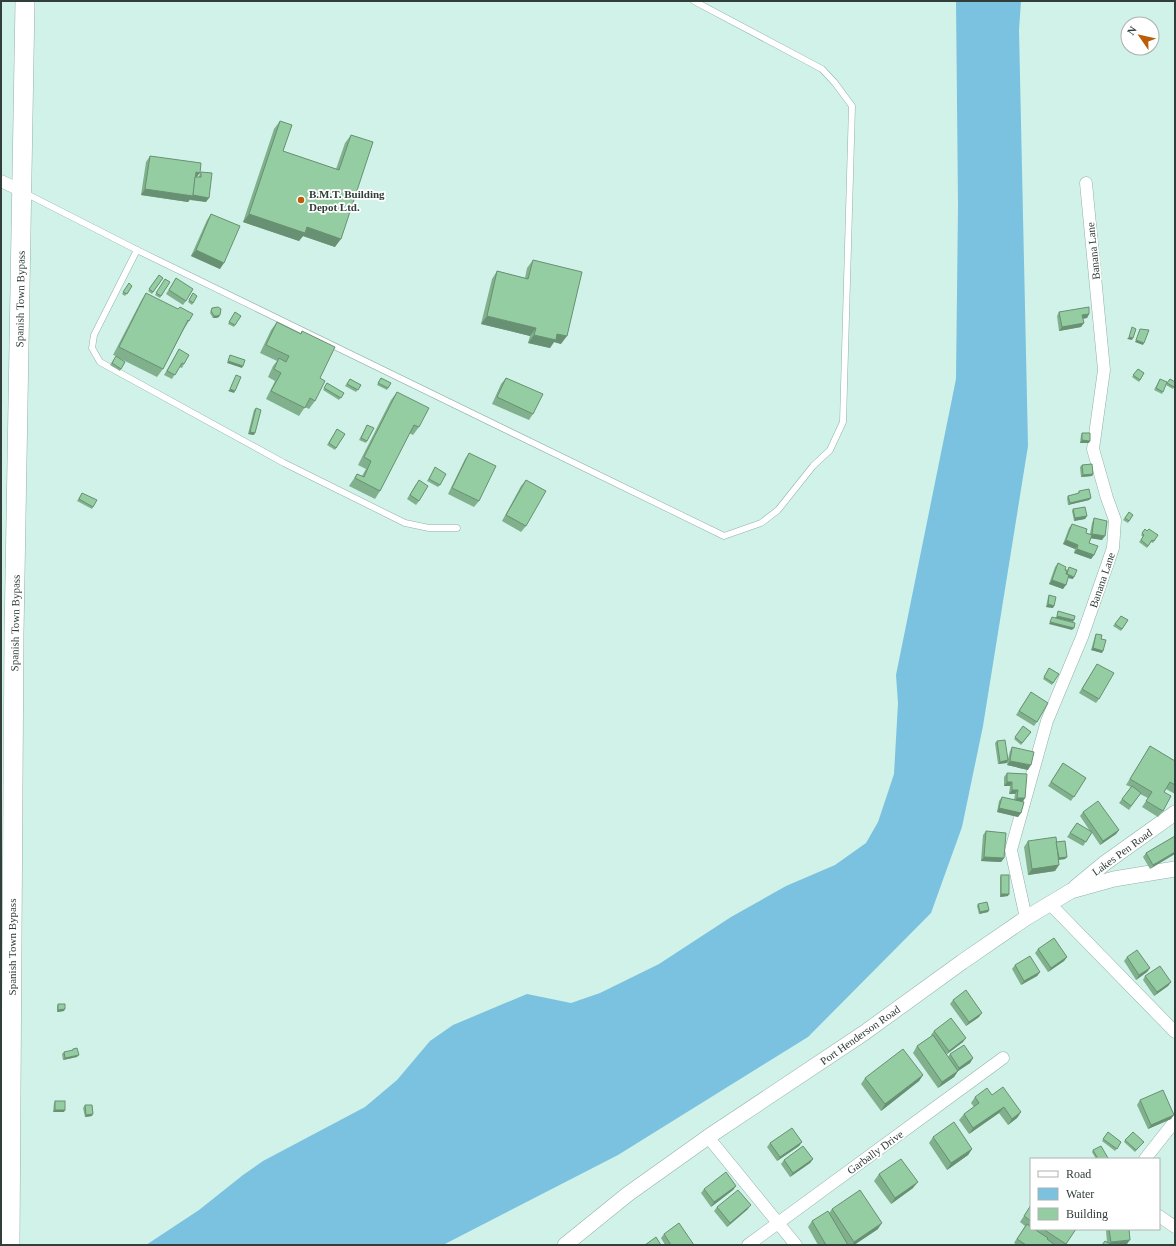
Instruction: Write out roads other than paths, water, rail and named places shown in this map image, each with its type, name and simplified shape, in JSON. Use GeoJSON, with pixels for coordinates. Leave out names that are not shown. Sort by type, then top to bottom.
{"type":"FeatureCollection","features":[{"type":"Feature","properties":{"kind":"main road","name":"Spanish Town Bypass"},"geometry":{"type":"LineString","coordinates":[[10,1245],[11,635],[25,1]]}},
{"type":"Feature","properties":{"kind":"street"},"geometry":{"type":"LineString","coordinates":[[1,181],[22,191]]}},
{"type":"Feature","properties":{"kind":"street","name":"Banana Lane"},"geometry":{"type":"LineString","coordinates":[[1026,918],[1011,850],[1047,721],[1082,637],[1113,548],[1115,520],[1093,449],[1104,370],[1086,183]]}},
{"type":"Feature","properties":{"kind":"street","name":"Lakes Pen Road"},"geometry":{"type":"LineString","coordinates":[[1071,891],[1105,863],[1175,813]]}},
{"type":"Feature","properties":{"kind":"street","name":"Port Henderson Road"},"geometry":{"type":"LineString","coordinates":[[565,1245],[628,1194],[708,1137],[864,1033],[1026,918],[1071,891],[1114,878],[1175,870]]}},
{"type":"Feature","properties":{"kind":"street"},"geometry":{"type":"LineString","coordinates":[[1050,904],[1175,1032]]}},
{"type":"Feature","properties":{"kind":"street","name":"Garbally Drive"},"geometry":{"type":"LineString","coordinates":[[748,1245],[1003,1058]]}},
{"type":"Feature","properties":{"kind":"street"},"geometry":{"type":"LineString","coordinates":[[1146,1158],[1175,1121]]}},
{"type":"Feature","properties":{"kind":"street"},"geometry":{"type":"LineString","coordinates":[[708,1137],[796,1245]]}},
{"type":"Feature","properties":{"kind":"street"},"geometry":{"type":"LineString","coordinates":[[1160,1217],[1175,1228]]}},
{"type":"Feature","properties":{"kind":"lane"},"geometry":{"type":"LineString","coordinates":[[22,191],[137,250],[724,536],[761,523],[778,510],[814,466],[830,450],[843,422],[852,106],[835,83],[822,69],[694,1]]}},
{"type":"Feature","properties":{"kind":"lane"},"geometry":{"type":"LineString","coordinates":[[137,250],[94,335],[92,348],[100,362],[284,463],[405,523],[429,528],[457,528]]}},
{"type":"Feature","properties":{"kind":"water"},"geometry":{"type":"Polygon","coordinates":[[[956,1],[1021,1],[1019,30],[1028,446],[983,726],[962,827],[931,913],[808,1037],[618,1155],[443,1245],[146,1245],[199,1210],[263,1161],[365,1107],[397,1080],[430,1041],[453,1025],[527,994],[571,1003],[600,993],[659,964],[731,917],[786,886],[835,865],[866,843],[878,822],[894,774],[898,703],[896,675],[956,379],[958,205],[956,1]]]}},
{"type":"Feature","properties":{"kind":"place","name":"B.M.T. Building Depot Ltd."},"geometry":{"type":"Point","coordinates":[301,200]}}]}
